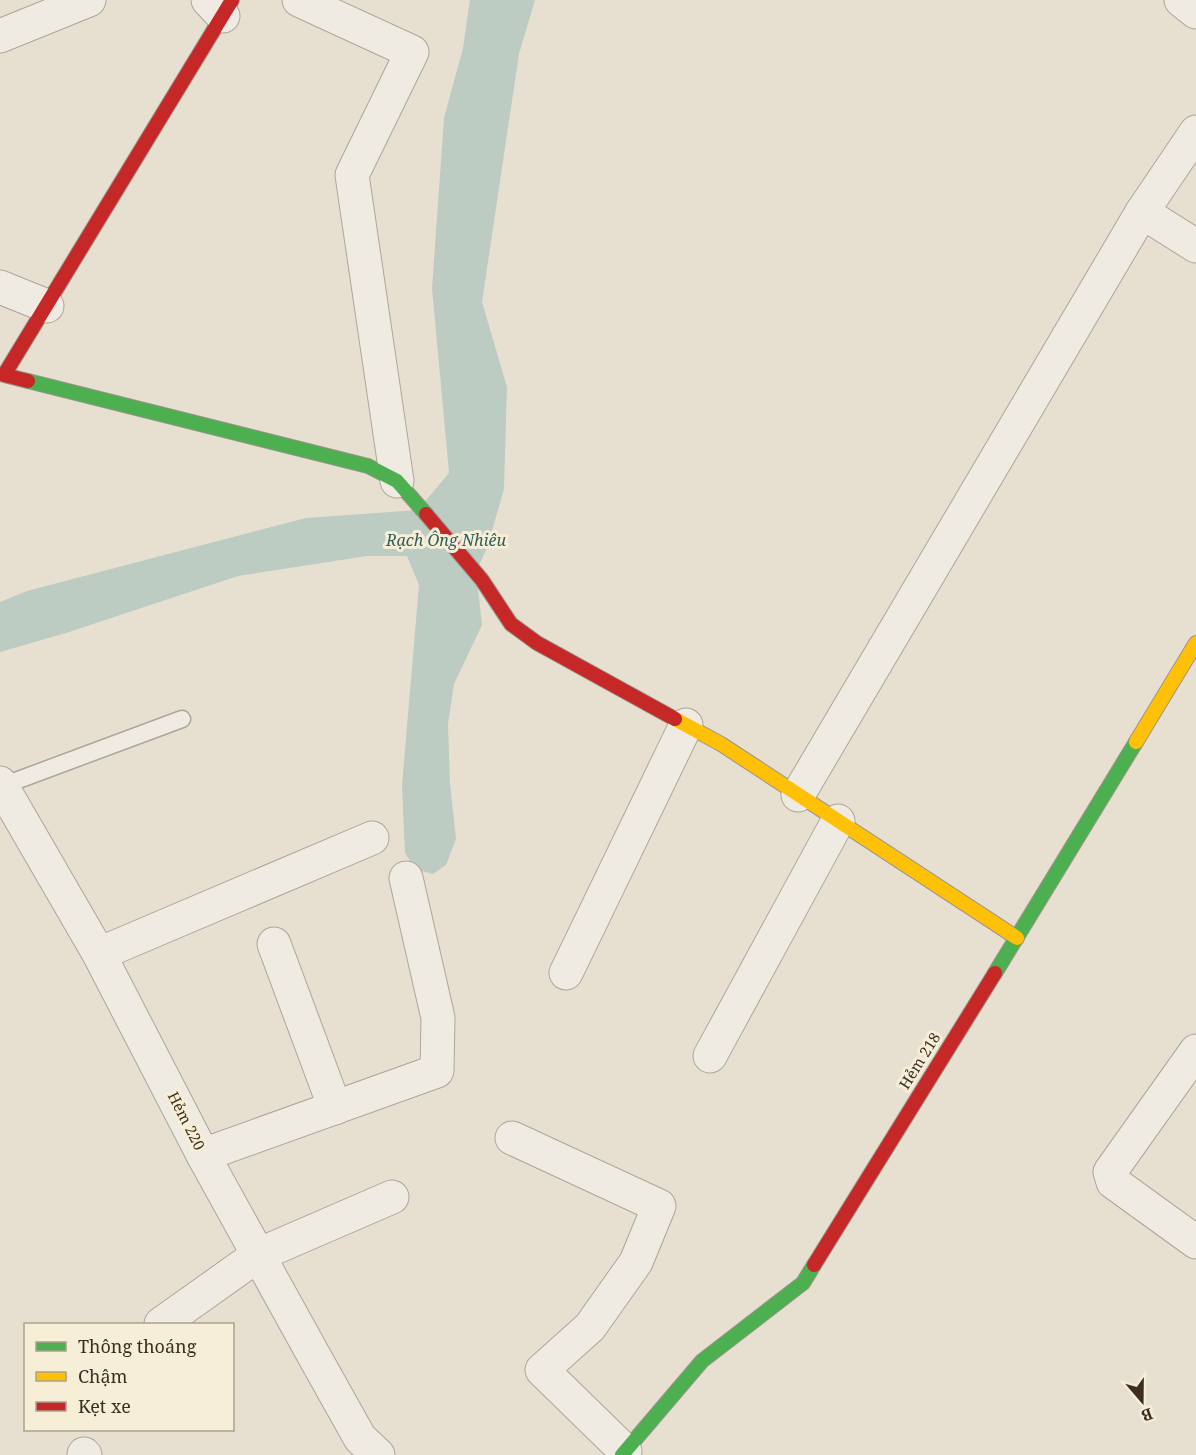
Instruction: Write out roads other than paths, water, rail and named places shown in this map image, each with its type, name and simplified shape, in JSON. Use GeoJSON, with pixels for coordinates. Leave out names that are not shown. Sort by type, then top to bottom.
{"type":"FeatureCollection","features":[{"type":"Feature","properties":{"kind":"street"},"geometry":{"type":"LineString","coordinates":[[0,36],[89,0]]}},
{"type":"Feature","properties":{"kind":"street"},"geometry":{"type":"LineString","coordinates":[[299,0],[412,52],[352,175],[404,487]]}},
{"type":"Feature","properties":{"kind":"street"},"geometry":{"type":"LineString","coordinates":[[1181,0],[1196,12]]}},
{"type":"Feature","properties":{"kind":"street"},"geometry":{"type":"LineString","coordinates":[[221,5],[47,306],[4,375],[369,466],[404,487],[482,580],[511,624],[537,643],[686,725],[1017,938]]}},
{"type":"Feature","properties":{"kind":"street"},"geometry":{"type":"LineString","coordinates":[[798,795],[1142,212],[1196,132]]}},
{"type":"Feature","properties":{"kind":"street"},"geometry":{"type":"LineString","coordinates":[[1142,212],[1196,246]]}},
{"type":"Feature","properties":{"kind":"street"},"geometry":{"type":"LineString","coordinates":[[0,286],[47,306]]}},
{"type":"Feature","properties":{"kind":"street","name":"Hẻm 218"},"geometry":{"type":"LineString","coordinates":[[623,1453],[702,1361],[803,1283],[1017,938],[1196,643]]}},
{"type":"Feature","properties":{"kind":"street"},"geometry":{"type":"LineString","coordinates":[[566,974],[686,725]]}},
{"type":"Feature","properties":{"kind":"street","name":"Hẻm 220"},"geometry":{"type":"LineString","coordinates":[[1,784],[99,954],[203,1155],[360,1438],[378,1455]]}},
{"type":"Feature","properties":{"kind":"street"},"geometry":{"type":"LineString","coordinates":[[710,1056],[838,821]]}},
{"type":"Feature","properties":{"kind":"street"},"geometry":{"type":"LineString","coordinates":[[99,954],[372,838]]}},
{"type":"Feature","properties":{"kind":"street"},"geometry":{"type":"LineString","coordinates":[[203,1155],[437,1071],[438,1018],[406,878]]}},
{"type":"Feature","properties":{"kind":"street"},"geometry":{"type":"LineString","coordinates":[[274,944],[335,1108]]}},
{"type":"Feature","properties":{"kind":"street"},"geometry":{"type":"LineString","coordinates":[[1196,1051],[1110,1172],[1113,1182],[1196,1242]]}},
{"type":"Feature","properties":{"kind":"street"},"geometry":{"type":"LineString","coordinates":[[512,1138],[659,1206],[636,1262],[590,1327],[542,1370],[623,1453]]}},
{"type":"Feature","properties":{"kind":"street"},"geometry":{"type":"LineString","coordinates":[[162,1323],[258,1255],[392,1197]]}},
{"type":"Feature","properties":{"kind":"lane"},"geometry":{"type":"LineString","coordinates":[[1,784],[183,719]]}},
{"type":"Feature","properties":{"kind":"water","name":"Rạch Ông Nhiêu"},"geometry":{"type":"Polygon","coordinates":[[[470,0],[535,0],[519,54],[482,302],[507,387],[504,489],[487,548],[476,572],[482,625],[454,684],[448,724],[450,784],[456,839],[446,865],[433,874],[415,869],[405,853],[402,785],[419,585],[407,556],[367,556],[238,576],[66,633],[0,652],[0,602],[27,591],[306,518],[418,510],[449,473],[432,288],[444,118],[463,48],[470,0]]]}}]}
